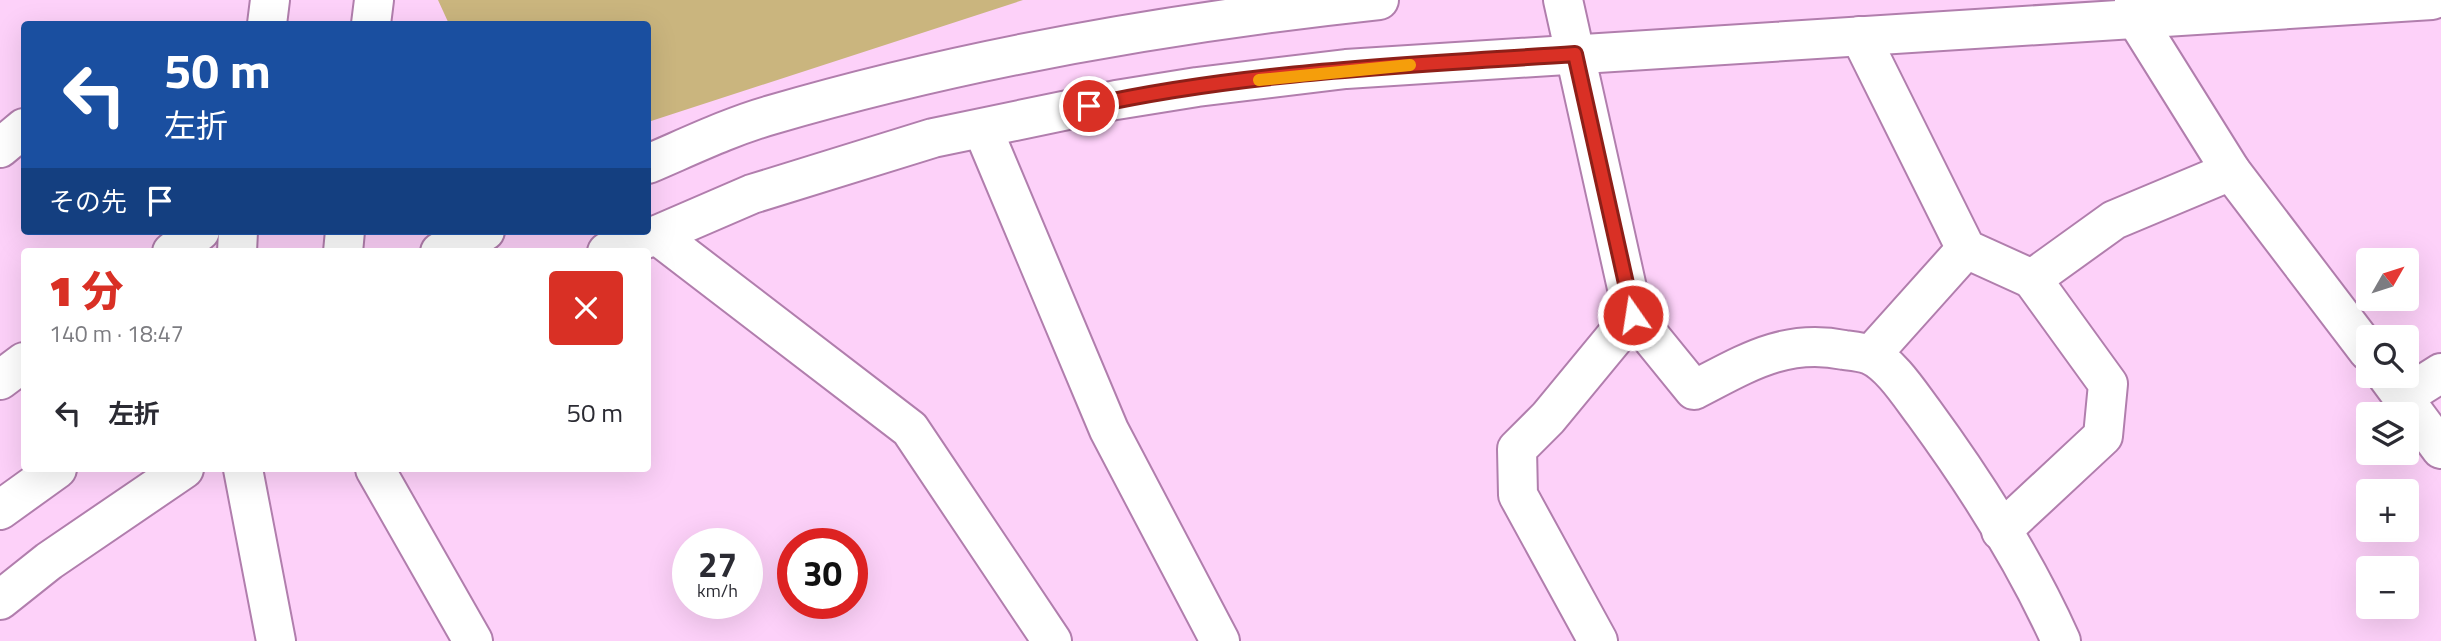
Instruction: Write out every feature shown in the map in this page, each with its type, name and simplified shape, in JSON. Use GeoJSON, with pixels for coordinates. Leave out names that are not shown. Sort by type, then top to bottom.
{"type":"FeatureCollection","features":[{"type":"Feature","properties":{"kind":"street"},"geometry":{"type":"LineString","coordinates":[[267,21],[270,0]]}},
{"type":"Feature","properties":{"kind":"street"},"geometry":{"type":"LineString","coordinates":[[371,21],[374,0]]}},
{"type":"Feature","properties":{"kind":"street"},"geometry":{"type":"LineString","coordinates":[[651,162],[768,116],[965,64],[1238,15],[1379,0]]}},
{"type":"Feature","properties":{"kind":"street"},"geometry":{"type":"LineString","coordinates":[[1563,0],[1633,315],[1694,390],[1750,361],[1787,347],[1833,347],[1871,355],[1899,379],[1966,471],[2045,605],[2061,641]]}},
{"type":"Feature","properties":{"kind":"street"},"geometry":{"type":"LineString","coordinates":[[619,248],[657,235],[752,194],[933,138],[983,130],[1116,100],[1197,87],[1346,69],[1860,36],[2135,9],[2432,0]]}},
{"type":"Feature","properties":{"kind":"street"},"geometry":{"type":"LineString","coordinates":[[2135,9],[2231,172],[2356,335]]}},
{"type":"Feature","properties":{"kind":"street"},"geometry":{"type":"LineString","coordinates":[[1860,36],[1966,249],[2032,279],[2108,384],[2103,436],[2001,531]]}},
{"type":"Feature","properties":{"kind":"street"},"geometry":{"type":"LineString","coordinates":[[0,148],[21,130]]}},
{"type":"Feature","properties":{"kind":"street"},"geometry":{"type":"LineString","coordinates":[[983,130],[1109,430],[1220,641]]}},
{"type":"Feature","properties":{"kind":"street"},"geometry":{"type":"LineString","coordinates":[[2032,279],[2114,220],[2231,172]]}},
{"type":"Feature","properties":{"kind":"street"},"geometry":{"type":"LineString","coordinates":[[177,248],[195,235]]}},
{"type":"Feature","properties":{"kind":"street"},"geometry":{"type":"LineString","coordinates":[[449,248],[476,235]]}},
{"type":"Feature","properties":{"kind":"street"},"geometry":{"type":"LineString","coordinates":[[657,235],[910,429],[1052,641]]}},
{"type":"Feature","properties":{"kind":"street"},"geometry":{"type":"LineString","coordinates":[[1871,355],[1966,249]]}},
{"type":"Feature","properties":{"kind":"street"},"geometry":{"type":"LineString","coordinates":[[1584,636],[1518,495],[1517,449],[1548,418],[1633,315]]}},
{"type":"Feature","properties":{"kind":"street"},"geometry":{"type":"LineString","coordinates":[[0,380],[21,364]]}},
{"type":"Feature","properties":{"kind":"street"},"geometry":{"type":"LineString","coordinates":[[2419,380],[2441,373]]}},
{"type":"Feature","properties":{"kind":"street"},"geometry":{"type":"LineString","coordinates":[[2396,388],[2441,449]]}},
{"type":"Feature","properties":{"kind":"street"},"geometry":{"type":"LineString","coordinates":[[0,510],[53,472]]}},
{"type":"Feature","properties":{"kind":"street"},"geometry":{"type":"LineString","coordinates":[[0,600],[49,561],[180,472]]}},
{"type":"Feature","properties":{"kind":"street"},"geometry":{"type":"LineString","coordinates":[[244,472],[276,641]]}},
{"type":"Feature","properties":{"kind":"street"},"geometry":{"type":"LineString","coordinates":[[377,472],[473,641]]}},
{"type":"Feature","properties":{"kind":"shaded area"},"geometry":{"type":"Polygon","coordinates":[[[438,0],[1023,0],[651,121],[651,21],[448,21],[438,0]]]}},
{"type":"Feature","properties":{"kind":"slow traffic"},"geometry":{"type":"LineString","coordinates":[[1259,80],[1346,69],[1410,65]]}},
{"type":"Feature","properties":{"kind":"route"},"geometry":{"type":"LineString","coordinates":[[1089,106],[1197,87],[1346,69],[1575,54],[1633,315]]}}]}
